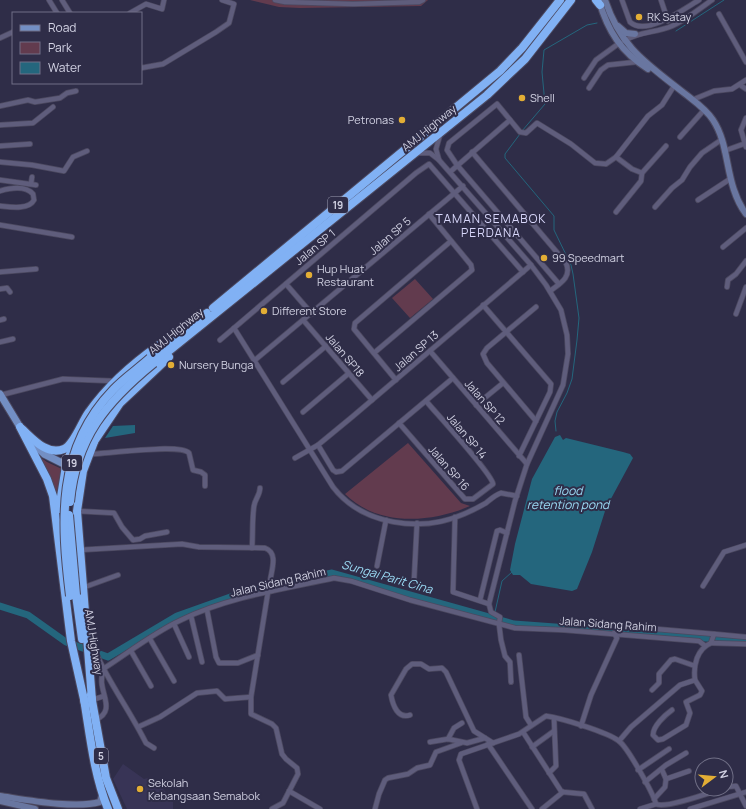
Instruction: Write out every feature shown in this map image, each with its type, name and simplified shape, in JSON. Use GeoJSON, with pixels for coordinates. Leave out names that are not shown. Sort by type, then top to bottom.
{"type":"FeatureCollection","features":[{"type":"Feature","properties":{"kind":"highway","name":"AMJ Highway"},"geometry":{"type":"LineString","coordinates":[[208,316],[500,71],[522,48],[560,0]]}},
{"type":"Feature","properties":{"kind":"highway","name":"AMJ Highway"},"geometry":{"type":"LineString","coordinates":[[81,648],[73,596],[69,513],[73,483],[81,454],[87,439],[105,410],[152,361],[442,132],[510,74],[547,32],[571,1]]}},
{"type":"Feature","properties":{"kind":"highway"},"geometry":{"type":"LineString","coordinates":[[20,427],[41,446],[52,450],[67,448],[94,403],[114,381],[150,352],[208,316]]}},
{"type":"Feature","properties":{"kind":"highway"},"geometry":{"type":"LineString","coordinates":[[76,434],[74,447],[78,453],[86,453],[120,403],[208,316]]}},
{"type":"Feature","properties":{"kind":"highway"},"geometry":{"type":"LineString","coordinates":[[20,427],[51,488],[56,511],[58,532],[81,648],[89,702]]}},
{"type":"Feature","properties":{"kind":"highway"},"geometry":{"type":"LineString","coordinates":[[58,532],[61,488],[66,464],[76,434]]}},
{"type":"Feature","properties":{"kind":"highway"},"geometry":{"type":"LineString","coordinates":[[78,497],[84,469],[94,442]]}},
{"type":"Feature","properties":{"kind":"highway"},"geometry":{"type":"LineString","coordinates":[[61,488],[66,480],[75,481],[78,487],[77,511],[79,550],[86,625],[81,648],[89,702]]}},
{"type":"Feature","properties":{"kind":"highway","name":"5"},"geometry":{"type":"LineString","coordinates":[[89,702],[106,778],[118,809]]}},
{"type":"Feature","properties":{"kind":"highway","name":"5"},"geometry":{"type":"LineString","coordinates":[[89,702],[92,749],[102,796],[108,809]]}},
{"type":"Feature","properties":{"kind":"main road"},"geometry":{"type":"LineString","coordinates":[[600,1],[610,17],[621,42]]}},
{"type":"Feature","properties":{"kind":"main road"},"geometry":{"type":"LineString","coordinates":[[600,1],[609,30],[630,52],[704,110],[716,125],[736,199],[745,211]]}},
{"type":"Feature","properties":{"kind":"main road"},"geometry":{"type":"LineString","coordinates":[[610,17],[622,30],[636,34],[630,43],[630,52],[636,62],[658,74]]}},
{"type":"Feature","properties":{"kind":"main road"},"geometry":{"type":"LineString","coordinates":[[0,394],[20,427],[41,448],[66,464],[84,469]]}},
{"type":"Feature","properties":{"kind":"main road"},"geometry":{"type":"LineString","coordinates":[[0,796],[66,808],[93,806],[100,802],[102,796]]}},
{"type":"Feature","properties":{"kind":"main road"},"geometry":{"type":"LineString","coordinates":[[0,801],[35,809]]}},
{"type":"Feature","properties":{"kind":"street"},"geometry":{"type":"LineString","coordinates":[[49,0],[56,12]]}},
{"type":"Feature","properties":{"kind":"street"},"geometry":{"type":"LineString","coordinates":[[62,0],[69,12]]}},
{"type":"Feature","properties":{"kind":"street"},"geometry":{"type":"LineString","coordinates":[[132,12],[145,4],[162,9],[164,0]]}},
{"type":"Feature","properties":{"kind":"street"},"geometry":{"type":"LineString","coordinates":[[142,68],[163,64],[229,23],[234,4],[222,0]]}},
{"type":"Feature","properties":{"kind":"street"},"geometry":{"type":"LineString","coordinates":[[275,0],[285,2],[354,4],[419,2],[423,0]]}},
{"type":"Feature","properties":{"kind":"street"},"geometry":{"type":"LineString","coordinates":[[622,0],[628,18],[632,24],[646,25],[668,20],[699,0]]}},
{"type":"Feature","properties":{"kind":"street"},"geometry":{"type":"LineString","coordinates":[[661,0],[670,27]]}},
{"type":"Feature","properties":{"kind":"street"},"geometry":{"type":"LineString","coordinates":[[584,78],[596,60],[621,42],[636,34],[660,31],[670,27],[712,0]]}},
{"type":"Feature","properties":{"kind":"street"},"geometry":{"type":"LineString","coordinates":[[720,14],[746,62]]}},
{"type":"Feature","properties":{"kind":"street"},"geometry":{"type":"LineString","coordinates":[[0,38],[12,32]]}},
{"type":"Feature","properties":{"kind":"street"},"geometry":{"type":"LineString","coordinates":[[589,88],[601,70],[608,65],[636,62]]}},
{"type":"Feature","properties":{"kind":"street"},"geometry":{"type":"LineString","coordinates":[[692,100],[714,91],[732,89],[746,80]]}},
{"type":"Feature","properties":{"kind":"street"},"geometry":{"type":"LineString","coordinates":[[740,85],[746,89]]}},
{"type":"Feature","properties":{"kind":"street"},"geometry":{"type":"LineString","coordinates":[[559,284],[457,165],[447,150],[449,143],[497,104],[521,133],[528,132],[537,123],[571,144],[595,163],[606,164],[616,157],[648,116],[662,105],[674,86]]}},
{"type":"Feature","properties":{"kind":"street"},"geometry":{"type":"LineString","coordinates":[[0,106],[28,100],[35,102],[60,98],[67,93],[76,90]]}},
{"type":"Feature","properties":{"kind":"street"},"geometry":{"type":"LineString","coordinates":[[0,125],[32,122],[53,107]]}},
{"type":"Feature","properties":{"kind":"street"},"geometry":{"type":"LineString","coordinates":[[680,137],[704,110]]}},
{"type":"Feature","properties":{"kind":"street"},"geometry":{"type":"LineString","coordinates":[[724,151],[746,145],[741,130],[746,118]]}},
{"type":"Feature","properties":{"kind":"street"},"geometry":{"type":"LineString","coordinates":[[450,172],[510,120]]}},
{"type":"Feature","properties":{"kind":"street"},"geometry":{"type":"LineString","coordinates":[[439,160],[436,148],[442,132]]}},
{"type":"Feature","properties":{"kind":"street"},"geometry":{"type":"LineString","coordinates":[[655,207],[672,188],[682,180],[690,167],[702,153],[721,140]]}},
{"type":"Feature","properties":{"kind":"street"},"geometry":{"type":"LineString","coordinates":[[0,146],[30,144]]}},
{"type":"Feature","properties":{"kind":"street"},"geometry":{"type":"LineString","coordinates":[[616,212],[641,181],[642,173],[666,146]]}},
{"type":"Feature","properties":{"kind":"street"},"geometry":{"type":"LineString","coordinates":[[0,162],[32,165],[64,171],[73,157],[87,151]]}},
{"type":"Feature","properties":{"kind":"street"},"geometry":{"type":"LineString","coordinates":[[472,152],[564,260],[568,273],[566,279],[550,290]]}},
{"type":"Feature","properties":{"kind":"street"},"geometry":{"type":"LineString","coordinates":[[415,153],[430,153],[439,160],[463,186],[531,265],[550,290],[561,310],[566,328],[568,345],[567,370],[561,392],[527,464],[506,533],[489,604],[491,612],[498,614],[503,650],[510,662],[511,682]]}},
{"type":"Feature","properties":{"kind":"street"},"geometry":{"type":"LineString","coordinates":[[616,157],[632,169],[642,173]]}},
{"type":"Feature","properties":{"kind":"street","name":"Jalan SP 1"},"geometry":{"type":"LineString","coordinates":[[220,340],[426,165],[431,166],[455,193]]}},
{"type":"Feature","properties":{"kind":"street"},"geometry":{"type":"LineString","coordinates":[[0,180],[34,184],[32,177]]}},
{"type":"Feature","properties":{"kind":"street"},"geometry":{"type":"LineString","coordinates":[[698,200],[730,179]]}},
{"type":"Feature","properties":{"kind":"street","name":"Jalan SP 5"},"geometry":{"type":"LineString","coordinates":[[255,360],[304,321],[463,186]]}},
{"type":"Feature","properties":{"kind":"street"},"geometry":{"type":"LineString","coordinates":[[0,191],[10,188],[22,189],[31,192],[34,197],[33,202],[27,206],[0,206]]}},
{"type":"Feature","properties":{"kind":"street"},"geometry":{"type":"LineString","coordinates":[[455,193],[523,272]]}},
{"type":"Feature","properties":{"kind":"street"},"geometry":{"type":"LineString","coordinates":[[374,353],[472,270],[472,265],[451,242],[429,214]]}},
{"type":"Feature","properties":{"kind":"street"},"geometry":{"type":"LineString","coordinates":[[0,225],[72,237]]}},
{"type":"Feature","properties":{"kind":"street"},"geometry":{"type":"LineString","coordinates":[[723,247],[746,228]]}},
{"type":"Feature","properties":{"kind":"street"},"geometry":{"type":"LineString","coordinates":[[396,380],[354,329],[354,323],[451,242]]}},
{"type":"Feature","properties":{"kind":"street"},"geometry":{"type":"LineString","coordinates":[[727,287],[728,280],[736,274],[746,261]]}},
{"type":"Feature","properties":{"kind":"street","name":"Jalan SP 13"},"geometry":{"type":"LineString","coordinates":[[295,458],[318,445],[531,265]]}},
{"type":"Feature","properties":{"kind":"street"},"geometry":{"type":"LineString","coordinates":[[0,272],[36,269]]}},
{"type":"Feature","properties":{"kind":"street"},"geometry":{"type":"LineString","coordinates":[[286,284],[312,314]]}},
{"type":"Feature","properties":{"kind":"street"},"geometry":{"type":"LineString","coordinates":[[736,314],[746,287]]}},
{"type":"Feature","properties":{"kind":"street"},"geometry":{"type":"LineString","coordinates":[[0,289],[7,288],[10,292]]}},
{"type":"Feature","properties":{"kind":"street"},"geometry":{"type":"LineString","coordinates":[[483,305],[551,384],[550,392],[519,456]]}},
{"type":"Feature","properties":{"kind":"street"},"geometry":{"type":"LineString","coordinates":[[536,307],[487,348],[483,354],[487,363],[536,421]]}},
{"type":"Feature","properties":{"kind":"street","name":"Jalan SP18"},"geometry":{"type":"LineString","coordinates":[[304,321],[348,374],[372,400]]}},
{"type":"Feature","properties":{"kind":"street"},"geometry":{"type":"LineString","coordinates":[[234,328],[340,496],[356,507],[391,523],[417,524],[455,517],[485,503],[501,493],[517,496]]}},
{"type":"Feature","properties":{"kind":"street"},"geometry":{"type":"LineString","coordinates":[[0,342],[13,339]]}},
{"type":"Feature","properties":{"kind":"street"},"geometry":{"type":"LineString","coordinates":[[283,382],[326,346]]}},
{"type":"Feature","properties":{"kind":"street","name":"Jalan SP 12"},"geometry":{"type":"LineString","coordinates":[[430,351],[527,464]]}},
{"type":"Feature","properties":{"kind":"street"},"geometry":{"type":"LineString","coordinates":[[303,412],[348,374]]}},
{"type":"Feature","properties":{"kind":"street"},"geometry":{"type":"LineString","coordinates":[[318,445],[333,470],[340,472],[346,469],[452,378]]}},
{"type":"Feature","properties":{"kind":"street"},"geometry":{"type":"LineString","coordinates":[[0,394],[63,379],[114,381]]}},
{"type":"Feature","properties":{"kind":"street"},"geometry":{"type":"LineString","coordinates":[[476,405],[503,383]]}},
{"type":"Feature","properties":{"kind":"street","name":"Jalan SP 14"},"geometry":{"type":"LineString","coordinates":[[426,401],[481,466],[492,480],[493,484]]}},
{"type":"Feature","properties":{"kind":"street","name":"Jalan SP 16"},"geometry":{"type":"LineString","coordinates":[[399,423],[465,499],[473,499],[493,484]]}},
{"type":"Feature","properties":{"kind":"street"},"geometry":{"type":"LineString","coordinates":[[89,454],[151,449],[185,450],[189,453],[193,470],[201,472],[205,475],[206,486]]}},
{"type":"Feature","properties":{"kind":"street"},"geometry":{"type":"LineString","coordinates":[[252,548],[254,507],[260,488]]}},
{"type":"Feature","properties":{"kind":"street"},"geometry":{"type":"LineString","coordinates":[[77,511],[114,513],[122,527],[133,540],[167,532]]}},
{"type":"Feature","properties":{"kind":"street"},"geometry":{"type":"LineString","coordinates":[[455,517],[452,589],[455,594],[480,600],[489,604]]}},
{"type":"Feature","properties":{"kind":"street"},"geometry":{"type":"LineString","coordinates":[[377,566],[386,520]]}},
{"type":"Feature","properties":{"kind":"street"},"geometry":{"type":"LineString","coordinates":[[414,581],[417,524]]}},
{"type":"Feature","properties":{"kind":"street"},"geometry":{"type":"LineString","coordinates":[[480,600],[497,531],[500,530],[506,533]]}},
{"type":"Feature","properties":{"kind":"street"},"geometry":{"type":"LineString","coordinates":[[79,550],[182,544],[199,547],[265,548],[272,553],[271,589],[251,697],[251,714],[272,724],[276,728],[282,754],[297,768],[298,774],[283,803],[272,809]]}},
{"type":"Feature","properties":{"kind":"street"},"geometry":{"type":"LineString","coordinates":[[703,586],[724,552],[746,544]]}},
{"type":"Feature","properties":{"kind":"street"},"geometry":{"type":"LineString","coordinates":[[82,588],[118,575]]}},
{"type":"Feature","properties":{"kind":"street","name":"Jalan Sidang Rahim"},"geometry":{"type":"LineString","coordinates":[[104,670],[174,624],[191,616],[271,589],[334,578],[343,579],[499,622],[515,628],[614,633],[699,641],[708,644],[746,644]]}},
{"type":"Feature","properties":{"kind":"street"},"geometry":{"type":"LineString","coordinates":[[207,610],[216,657],[219,663],[238,663],[258,655]]}},
{"type":"Feature","properties":{"kind":"street"},"geometry":{"type":"LineString","coordinates":[[191,616],[202,662]]}},
{"type":"Feature","properties":{"kind":"street"},"geometry":{"type":"LineString","coordinates":[[563,621],[746,637]]}},
{"type":"Feature","properties":{"kind":"street"},"geometry":{"type":"LineString","coordinates":[[174,624],[189,657]]}},
{"type":"Feature","properties":{"kind":"street"},"geometry":{"type":"LineString","coordinates":[[581,726],[590,695],[613,649],[616,638],[614,633]]}},
{"type":"Feature","properties":{"kind":"street"},"geometry":{"type":"LineString","coordinates":[[672,710],[653,731],[653,736],[658,740],[663,739],[686,725],[690,713],[686,702],[702,692],[695,680],[695,666],[698,655],[708,644],[714,634]]}},
{"type":"Feature","properties":{"kind":"street"},"geometry":{"type":"LineString","coordinates":[[150,639],[174,681]]}},
{"type":"Feature","properties":{"kind":"street"},"geometry":{"type":"LineString","coordinates":[[81,648],[100,663],[146,743],[154,748]]}},
{"type":"Feature","properties":{"kind":"street"},"geometry":{"type":"LineString","coordinates":[[131,651],[151,686]]}},
{"type":"Feature","properties":{"kind":"street"},"geometry":{"type":"LineString","coordinates":[[519,655],[526,717],[531,726]]}},
{"type":"Feature","properties":{"kind":"street"},"geometry":{"type":"LineString","coordinates":[[652,690],[659,683],[659,674],[671,660],[675,659],[695,666]]}},
{"type":"Feature","properties":{"kind":"street"},"geometry":{"type":"LineString","coordinates":[[410,715],[404,716],[395,709],[391,695],[406,669],[415,664],[421,664],[429,669],[440,667],[446,672],[472,727],[477,734],[485,738],[490,743],[532,809]]}},
{"type":"Feature","properties":{"kind":"street"},"geometry":{"type":"LineString","coordinates":[[94,720],[103,716],[105,713],[101,681],[104,670]]}},
{"type":"Feature","properties":{"kind":"street"},"geometry":{"type":"LineString","coordinates":[[619,741],[631,727],[680,685],[695,680]]}},
{"type":"Feature","properties":{"kind":"street"},"geometry":{"type":"LineString","coordinates":[[138,727],[160,717],[200,692],[217,691],[225,699],[251,697]]}},
{"type":"Feature","properties":{"kind":"street"},"geometry":{"type":"LineString","coordinates":[[89,702],[104,696]]}},
{"type":"Feature","properties":{"kind":"street"},"geometry":{"type":"LineString","coordinates":[[477,809],[459,760],[461,754],[523,732],[542,717],[546,716],[581,726],[619,741],[638,770],[656,804],[660,807],[696,797]]}},
{"type":"Feature","properties":{"kind":"street"},"geometry":{"type":"LineString","coordinates":[[549,773],[556,766],[554,718]]}},
{"type":"Feature","properties":{"kind":"street"},"geometry":{"type":"LineString","coordinates":[[448,739],[454,728],[462,723]]}},
{"type":"Feature","properties":{"kind":"street"},"geometry":{"type":"LineString","coordinates":[[532,747],[554,731]]}},
{"type":"Feature","properties":{"kind":"street"},"geometry":{"type":"LineString","coordinates":[[523,732],[563,792]]}},
{"type":"Feature","properties":{"kind":"street"},"geometry":{"type":"LineString","coordinates":[[375,809],[383,782],[388,778],[404,776],[419,768],[430,765],[436,752],[461,743],[485,738]]}},
{"type":"Feature","properties":{"kind":"street"},"geometry":{"type":"LineString","coordinates":[[430,742],[448,739],[461,743]]}},
{"type":"Feature","properties":{"kind":"street"},"geometry":{"type":"LineString","coordinates":[[638,770],[668,749]]}},
{"type":"Feature","properties":{"kind":"street"},"geometry":{"type":"LineString","coordinates":[[645,782],[662,770],[666,765],[686,753]]}},
{"type":"Feature","properties":{"kind":"street"},"geometry":{"type":"LineString","coordinates":[[654,799],[665,787],[666,779],[662,770]]}},
{"type":"Feature","properties":{"kind":"street"},"geometry":{"type":"LineString","coordinates":[[666,779],[689,771]]}},
{"type":"Feature","properties":{"kind":"street"},"geometry":{"type":"LineString","coordinates":[[734,786],[736,786],[744,793],[746,806]]}},
{"type":"Feature","properties":{"kind":"street"},"geometry":{"type":"LineString","coordinates":[[289,791],[312,807],[320,809]]}},
{"type":"Feature","properties":{"kind":"street"},"geometry":{"type":"LineString","coordinates":[[542,809],[563,792],[584,794],[592,809]]}},
{"type":"Feature","properties":{"kind":"street"},"geometry":{"type":"LineString","coordinates":[[690,809],[744,793]]}},
{"type":"Feature","properties":{"kind":"street"},"geometry":{"type":"LineString","coordinates":[[640,809],[656,804]]}},
{"type":"Feature","properties":{"kind":"shaded area","name":"Sekolah Kebangsaan Semabok"},"geometry":{"type":"Polygon","coordinates":[[[123,764],[144,779],[152,777],[173,800],[173,809],[127,809],[113,779],[123,764]]]}},
{"type":"Feature","properties":{"kind":"green space"},"geometry":{"type":"Polygon","coordinates":[[[250,0],[428,0],[421,6],[300,8],[279,7],[250,0]]]}},
{"type":"Feature","properties":{"kind":"green space"},"geometry":{"type":"Polygon","coordinates":[[[415,279],[433,299],[410,318],[392,298],[415,279]]]}},
{"type":"Feature","properties":{"kind":"green space"},"geometry":{"type":"Polygon","coordinates":[[[408,443],[461,503],[470,506],[439,516],[405,519],[389,517],[373,512],[358,505],[345,494],[408,443]]]}},
{"type":"Feature","properties":{"kind":"green space"},"geometry":{"type":"Polygon","coordinates":[[[33,452],[47,462],[62,469],[56,496],[33,452]]]}},
{"type":"Feature","properties":{"kind":"water"},"geometry":{"type":"Polygon","coordinates":[[[135,425],[135,433],[105,438],[113,426],[135,425]]]}},
{"type":"Feature","properties":{"kind":"water","name":"flood retention pond"},"geometry":{"type":"Polygon","coordinates":[[[560,435],[563,440],[566,438],[623,452],[630,454],[633,458],[606,508],[592,552],[577,589],[572,591],[531,584],[520,575],[513,575],[510,570],[515,544],[532,479],[555,437],[560,435]]]}},
{"type":"Feature","properties":{"kind":"waterway"},"geometry":{"type":"LineString","coordinates":[[676,31],[724,0]]}},
{"type":"Feature","properties":{"kind":"waterway"},"geometry":{"type":"LineString","coordinates":[[522,131],[545,104],[542,72],[544,50],[587,25],[597,23]]}},
{"type":"Feature","properties":{"kind":"waterway"},"geometry":{"type":"LineString","coordinates":[[520,134],[505,154],[505,158],[554,216],[554,230],[571,265],[579,318],[572,379],[567,393],[557,412],[555,421],[556,431]]}},
{"type":"Feature","properties":{"kind":"waterway"},"geometry":{"type":"LineString","coordinates":[[495,612],[502,581],[512,572]]}},
{"type":"Feature","properties":{"kind":"waterway","name":"Sungai Parit Cina"},"geometry":{"type":"LineString","coordinates":[[0,606],[28,615],[66,642],[108,657],[177,616],[236,595],[332,573],[514,624],[746,641]]}},
{"type":"Feature","properties":{"kind":"place","name":"RK Satay"},"geometry":{"type":"Point","coordinates":[639,17]}},
{"type":"Feature","properties":{"kind":"place","name":"Shell"},"geometry":{"type":"Point","coordinates":[522,98]}},
{"type":"Feature","properties":{"kind":"place","name":"Petronas"},"geometry":{"type":"Point","coordinates":[402,120]}},
{"type":"Feature","properties":{"kind":"place","name":"99 Speedmart"},"geometry":{"type":"Point","coordinates":[544,258]}},
{"type":"Feature","properties":{"kind":"place","name":"Hup Huat Restaurant"},"geometry":{"type":"Point","coordinates":[309,275]}},
{"type":"Feature","properties":{"kind":"place","name":"Different Store"},"geometry":{"type":"Point","coordinates":[264,311]}},
{"type":"Feature","properties":{"kind":"place","name":"Nursery Bunga"},"geometry":{"type":"Point","coordinates":[171,365]}},
{"type":"Feature","properties":{"kind":"place","name":"Sekolah Kebangsaan Semabok"},"geometry":{"type":"Point","coordinates":[140,789]}},
{"type":"Feature","properties":{"kind":"district","name":"TAMAN SEMABOK PERDANA"},"geometry":{"type":"Point","coordinates":[491,226]}}]}
